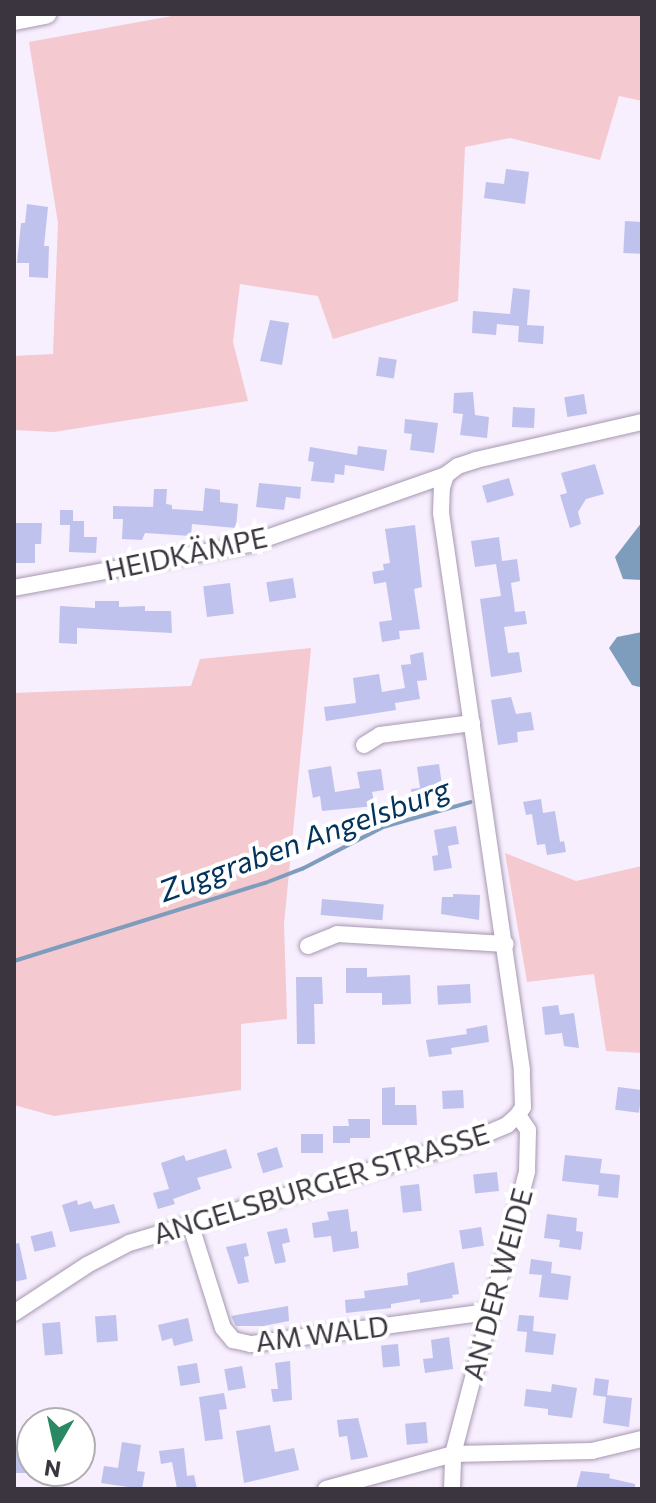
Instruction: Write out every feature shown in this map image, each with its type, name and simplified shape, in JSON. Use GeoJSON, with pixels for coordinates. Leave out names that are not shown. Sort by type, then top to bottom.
{"type":"FeatureCollection","features":[{"type":"Feature","properties":{"kind":"main road"},"geometry":{"type":"LineString","coordinates":[[14,20],[46,14]]}},
{"type":"Feature","properties":{"kind":"street","name":"HEIDKÄMPE"},"geometry":{"type":"LineString","coordinates":[[14,588],[250,544],[444,482],[458,466],[476,460],[642,422]]}},
{"type":"Feature","properties":{"kind":"street","name":"ANGELSBURGER STRASSE"},"geometry":{"type":"LineString","coordinates":[[14,1313],[108,1252],[190,1223],[472,1140],[507,1125],[523,1107],[522,1070],[506,944],[441,513],[444,482]]}},
{"type":"Feature","properties":{"kind":"street"},"geometry":{"type":"LineString","coordinates":[[364,745],[380,735],[472,723]]}},
{"type":"Feature","properties":{"kind":"street"},"geometry":{"type":"LineString","coordinates":[[308,946],[337,934],[506,944]]}},
{"type":"Feature","properties":{"kind":"street","name":"AN DER WEIDE"},"geometry":{"type":"LineString","coordinates":[[452,1489],[453,1454],[527,1171],[528,1130],[518,1115]]}},
{"type":"Feature","properties":{"kind":"street","name":"AM WALD"},"geometry":{"type":"LineString","coordinates":[[190,1223],[223,1328],[233,1340],[251,1344],[489,1312]]}},
{"type":"Feature","properties":{"kind":"street"},"geometry":{"type":"LineString","coordinates":[[326,1489],[453,1454],[592,1451],[642,1439]]}},
{"type":"Feature","properties":{"kind":"shaded area"},"geometry":{"type":"Polygon","coordinates":[[[183,14],[642,14],[642,101],[619,96],[600,160],[510,138],[465,147],[458,301],[333,339],[318,296],[240,284],[233,342],[248,401],[54,432],[14,430],[14,356],[53,354],[58,223],[29,42],[183,14]]]}},
{"type":"Feature","properties":{"kind":"shaded area"},"geometry":{"type":"Polygon","coordinates":[[[311,648],[284,924],[287,1019],[241,1024],[241,1090],[54,1116],[14,1105],[14,693],[191,686],[200,659],[311,648]]]}},
{"type":"Feature","properties":{"kind":"shaded area"},"geometry":{"type":"Polygon","coordinates":[[[505,853],[576,881],[642,866],[642,1053],[606,1051],[594,974],[527,982],[505,853]]]}},
{"type":"Feature","properties":{"kind":"water"},"geometry":{"type":"Polygon","coordinates":[[[642,522],[642,580],[623,579],[615,557],[642,522]]]}},
{"type":"Feature","properties":{"kind":"water"},"geometry":{"type":"Polygon","coordinates":[[[642,632],[642,686],[639,687],[632,685],[609,648],[617,637],[642,632]]]}},
{"type":"Feature","properties":{"kind":"building"},"geometry":{"type":"Polygon","coordinates":[[[506,169],[529,172],[525,204],[484,198],[486,182],[504,184],[506,169]]]}},
{"type":"Feature","properties":{"kind":"building"},"geometry":{"type":"Polygon","coordinates":[[[27,204],[48,207],[44,246],[49,246],[48,278],[29,277],[29,263],[17,263],[21,223],[25,223],[27,204]]]}},
{"type":"Feature","properties":{"kind":"building"},"geometry":{"type":"Polygon","coordinates":[[[625,221],[642,222],[640,254],[623,253],[625,221]]]}},
{"type":"Feature","properties":{"kind":"building"},"geometry":{"type":"Polygon","coordinates":[[[513,288],[530,290],[527,325],[544,326],[543,344],[518,342],[519,326],[497,324],[496,335],[472,333],[473,311],[510,314],[513,288]]]}},
{"type":"Feature","properties":{"kind":"building"},"geometry":{"type":"Polygon","coordinates":[[[270,320],[289,323],[282,365],[260,361],[270,320]]]}},
{"type":"Feature","properties":{"kind":"building"},"geometry":{"type":"Polygon","coordinates":[[[379,357],[397,360],[394,379],[376,376],[379,357]]]}},
{"type":"Feature","properties":{"kind":"building"},"geometry":{"type":"Polygon","coordinates":[[[473,392],[475,415],[489,417],[487,438],[460,435],[463,414],[453,413],[454,393],[473,392]]]}},
{"type":"Feature","properties":{"kind":"building"},"geometry":{"type":"Polygon","coordinates":[[[584,394],[587,414],[567,417],[564,397],[584,394]]]}},
{"type":"Feature","properties":{"kind":"building"},"geometry":{"type":"Polygon","coordinates":[[[513,407],[535,408],[534,428],[512,427],[513,407]]]}},
{"type":"Feature","properties":{"kind":"building"},"geometry":{"type":"Polygon","coordinates":[[[405,419],[438,423],[434,453],[410,450],[412,434],[404,433],[405,419]]]}},
{"type":"Feature","properties":{"kind":"building"},"geometry":{"type":"Polygon","coordinates":[[[358,446],[387,450],[384,471],[345,465],[344,475],[335,474],[334,483],[311,481],[314,462],[308,461],[310,447],[357,455],[358,446]]]}},
{"type":"Feature","properties":{"kind":"building"},"geometry":{"type":"Polygon","coordinates":[[[595,464],[604,494],[586,499],[578,512],[581,524],[570,528],[560,495],[567,493],[561,473],[595,464]]]}},
{"type":"Feature","properties":{"kind":"building"},"geometry":{"type":"Polygon","coordinates":[[[509,478],[514,495],[487,503],[482,486],[509,478]]]}},
{"type":"Feature","properties":{"kind":"building"},"geometry":{"type":"Polygon","coordinates":[[[259,483],[301,487],[300,499],[286,497],[284,510],[256,507],[259,483]]]}},
{"type":"Feature","properties":{"kind":"building"},"geometry":{"type":"Polygon","coordinates":[[[205,488],[220,490],[220,502],[238,504],[236,528],[192,524],[191,536],[145,533],[142,540],[122,539],[123,519],[113,519],[113,506],[153,507],[154,489],[167,489],[166,504],[172,505],[172,509],[203,511],[205,488]]]}},
{"type":"Feature","properties":{"kind":"building"},"geometry":{"type":"Polygon","coordinates":[[[60,510],[73,510],[73,521],[84,521],[84,537],[97,537],[96,553],[69,552],[70,525],[60,525],[60,510]]]}},
{"type":"Feature","properties":{"kind":"building"},"geometry":{"type":"Polygon","coordinates":[[[15,523],[42,523],[41,544],[35,544],[35,563],[14,563],[15,523]]]}},
{"type":"Feature","properties":{"kind":"building"},"geometry":{"type":"Polygon","coordinates":[[[415,525],[422,587],[414,589],[420,629],[399,631],[400,639],[382,642],[379,622],[392,620],[386,582],[374,584],[372,572],[384,570],[383,564],[390,563],[385,529],[415,525]]]}},
{"type":"Feature","properties":{"kind":"building"},"geometry":{"type":"Polygon","coordinates":[[[499,537],[502,561],[517,559],[520,581],[511,583],[515,612],[525,611],[527,624],[504,627],[508,653],[519,652],[522,672],[491,677],[480,599],[501,596],[496,564],[475,567],[471,541],[499,537]]]}},
{"type":"Feature","properties":{"kind":"building"},"geometry":{"type":"Polygon","coordinates":[[[293,578],[296,598],[269,602],[266,582],[293,578]]]}},
{"type":"Feature","properties":{"kind":"building"},"geometry":{"type":"Polygon","coordinates":[[[230,583],[234,614],[207,617],[203,586],[230,583]]]}},
{"type":"Feature","properties":{"kind":"building"},"geometry":{"type":"Polygon","coordinates":[[[95,601],[119,601],[119,607],[145,606],[145,611],[171,611],[172,633],[77,628],[77,644],[59,643],[60,606],[95,608],[95,601]]]}},
{"type":"Feature","properties":{"kind":"building"},"geometry":{"type":"Polygon","coordinates":[[[423,652],[427,680],[417,681],[420,699],[395,703],[396,710],[326,721],[324,707],[356,703],[353,678],[379,674],[382,692],[405,688],[401,665],[411,664],[410,655],[423,652]]]}},
{"type":"Feature","properties":{"kind":"building"},"geometry":{"type":"Polygon","coordinates":[[[511,697],[516,714],[531,712],[534,730],[517,732],[518,742],[498,745],[491,700],[511,697]]]}},
{"type":"Feature","properties":{"kind":"building"},"geometry":{"type":"Polygon","coordinates":[[[439,764],[442,785],[423,788],[425,798],[412,800],[411,789],[420,788],[417,767],[439,764]]]}},
{"type":"Feature","properties":{"kind":"building"},"geometry":{"type":"Polygon","coordinates":[[[331,766],[335,792],[360,788],[357,772],[381,769],[384,790],[372,792],[375,806],[322,811],[320,796],[313,798],[308,770],[331,766]]]}},
{"type":"Feature","properties":{"kind":"building"},"geometry":{"type":"Polygon","coordinates":[[[541,799],[543,813],[555,811],[560,842],[564,841],[566,852],[547,855],[545,844],[537,845],[532,814],[526,815],[523,802],[541,799]]]}},
{"type":"Feature","properties":{"kind":"building"},"geometry":{"type":"Polygon","coordinates":[[[456,826],[459,844],[448,846],[452,868],[434,871],[432,856],[438,855],[434,830],[456,826]]]}},
{"type":"Feature","properties":{"kind":"building"},"geometry":{"type":"Polygon","coordinates":[[[453,894],[480,895],[479,920],[441,914],[442,897],[453,897],[453,894]]]}},
{"type":"Feature","properties":{"kind":"building"},"geometry":{"type":"Polygon","coordinates":[[[322,899],[384,904],[382,920],[321,915],[322,899]]]}},
{"type":"Feature","properties":{"kind":"building"},"geometry":{"type":"Polygon","coordinates":[[[346,968],[367,968],[367,977],[410,975],[411,1004],[382,1005],[382,993],[346,993],[346,968]]]}},
{"type":"Feature","properties":{"kind":"building"},"geometry":{"type":"Polygon","coordinates":[[[296,977],[322,977],[323,1004],[314,1004],[315,1044],[297,1044],[296,977]]]}},
{"type":"Feature","properties":{"kind":"building"},"geometry":{"type":"Polygon","coordinates":[[[470,984],[471,1003],[438,1005],[437,986],[470,984]]]}},
{"type":"Feature","properties":{"kind":"building"},"geometry":{"type":"Polygon","coordinates":[[[558,1005],[560,1015],[574,1013],[579,1048],[564,1046],[562,1033],[545,1035],[542,1007],[558,1005]]]}},
{"type":"Feature","properties":{"kind":"building"},"geometry":{"type":"Polygon","coordinates":[[[487,1025],[489,1042],[451,1048],[452,1054],[429,1057],[426,1040],[467,1034],[466,1029],[487,1025]]]}},
{"type":"Feature","properties":{"kind":"building"},"geometry":{"type":"Polygon","coordinates":[[[395,1087],[395,1105],[416,1105],[417,1125],[382,1125],[382,1088],[395,1087]]]}},
{"type":"Feature","properties":{"kind":"building"},"geometry":{"type":"Polygon","coordinates":[[[618,1087],[642,1090],[639,1113],[615,1110],[618,1087]]]}},
{"type":"Feature","properties":{"kind":"building"},"geometry":{"type":"Polygon","coordinates":[[[463,1090],[464,1108],[443,1109],[442,1091],[463,1090]]]}},
{"type":"Feature","properties":{"kind":"building"},"geometry":{"type":"Polygon","coordinates":[[[348,1119],[370,1119],[370,1138],[350,1138],[350,1143],[333,1143],[333,1126],[349,1126],[348,1119]]]}},
{"type":"Feature","properties":{"kind":"building"},"geometry":{"type":"Polygon","coordinates":[[[301,1134],[323,1134],[323,1153],[301,1153],[301,1134]]]}},
{"type":"Feature","properties":{"kind":"building"},"geometry":{"type":"Polygon","coordinates":[[[277,1147],[283,1167],[263,1173],[257,1153],[277,1147]]]}},
{"type":"Feature","properties":{"kind":"building"},"geometry":{"type":"Polygon","coordinates":[[[226,1149],[232,1168],[197,1178],[201,1189],[173,1199],[175,1204],[158,1209],[153,1193],[169,1189],[161,1163],[184,1155],[186,1161],[226,1149]]]}},
{"type":"Feature","properties":{"kind":"building"},"geometry":{"type":"Polygon","coordinates":[[[565,1155],[602,1159],[600,1173],[620,1175],[618,1198],[598,1196],[599,1185],[562,1181],[565,1155]]]}},
{"type":"Feature","properties":{"kind":"building"},"geometry":{"type":"Polygon","coordinates":[[[497,1172],[499,1191],[475,1193],[473,1175],[497,1172]]]}},
{"type":"Feature","properties":{"kind":"building"},"geometry":{"type":"Polygon","coordinates":[[[419,1184],[422,1211],[403,1213],[400,1186],[419,1184]]]}},
{"type":"Feature","properties":{"kind":"building"},"geometry":{"type":"Polygon","coordinates":[[[77,1200],[78,1205],[91,1201],[94,1209],[114,1204],[120,1223],[70,1232],[62,1205],[77,1200]]]}},
{"type":"Feature","properties":{"kind":"building"},"geometry":{"type":"Polygon","coordinates":[[[348,1209],[351,1232],[357,1231],[359,1248],[333,1252],[331,1236],[314,1238],[312,1223],[329,1220],[327,1212],[348,1209]]]}},
{"type":"Feature","properties":{"kind":"building"},"geometry":{"type":"Polygon","coordinates":[[[547,1214],[577,1218],[576,1231],[583,1232],[581,1250],[559,1247],[560,1240],[544,1238],[547,1214]]]}},
{"type":"Feature","properties":{"kind":"building"},"geometry":{"type":"Polygon","coordinates":[[[481,1227],[484,1246],[462,1249],[459,1230],[481,1227]]]}},
{"type":"Feature","properties":{"kind":"building"},"geometry":{"type":"Polygon","coordinates":[[[287,1228],[290,1242],[282,1244],[286,1262],[275,1264],[267,1232],[287,1228]]]}},
{"type":"Feature","properties":{"kind":"building"},"geometry":{"type":"Polygon","coordinates":[[[52,1231],[56,1247],[35,1252],[31,1236],[52,1231]]]}},
{"type":"Feature","properties":{"kind":"building"},"geometry":{"type":"Polygon","coordinates":[[[19,1243],[27,1279],[14,1282],[14,1244],[19,1243]]]}},
{"type":"Feature","properties":{"kind":"building"},"geometry":{"type":"Polygon","coordinates":[[[246,1243],[249,1256],[244,1257],[249,1282],[238,1284],[226,1247],[246,1243]]]}},
{"type":"Feature","properties":{"kind":"building"},"geometry":{"type":"Polygon","coordinates":[[[531,1259],[552,1262],[551,1273],[571,1276],[568,1300],[539,1297],[542,1275],[529,1274],[531,1259]]]}},
{"type":"Feature","properties":{"kind":"building"},"geometry":{"type":"Polygon","coordinates":[[[454,1262],[459,1294],[452,1295],[453,1298],[420,1303],[420,1299],[391,1304],[391,1308],[346,1313],[345,1300],[365,1298],[364,1291],[408,1285],[407,1273],[454,1262]]]}},
{"type":"Feature","properties":{"kind":"building"},"geometry":{"type":"Polygon","coordinates":[[[288,1306],[289,1321],[263,1326],[236,1326],[231,1316],[288,1306]]]}},
{"type":"Feature","properties":{"kind":"building"},"geometry":{"type":"Polygon","coordinates":[[[116,1315],[118,1341],[97,1342],[95,1316],[116,1315]]]}},
{"type":"Feature","properties":{"kind":"building"},"geometry":{"type":"Polygon","coordinates":[[[519,1315],[534,1316],[533,1331],[556,1334],[553,1355],[525,1352],[527,1332],[517,1331],[519,1315]]]}},
{"type":"Feature","properties":{"kind":"building"},"geometry":{"type":"Polygon","coordinates":[[[188,1318],[193,1341],[174,1346],[172,1338],[162,1341],[158,1325],[188,1318]]]}},
{"type":"Feature","properties":{"kind":"building"},"geometry":{"type":"Polygon","coordinates":[[[60,1322],[63,1354],[45,1355],[42,1324],[60,1322]]]}},
{"type":"Feature","properties":{"kind":"building"},"geometry":{"type":"Polygon","coordinates":[[[449,1337],[453,1369],[425,1373],[423,1359],[433,1358],[431,1340],[449,1337]]]}},
{"type":"Feature","properties":{"kind":"building"},"geometry":{"type":"Polygon","coordinates":[[[398,1344],[400,1366],[383,1367],[381,1345],[398,1344]]]}},
{"type":"Feature","properties":{"kind":"building"},"geometry":{"type":"Polygon","coordinates":[[[290,1361],[292,1400],[273,1402],[271,1389],[278,1389],[275,1363],[290,1361]]]}},
{"type":"Feature","properties":{"kind":"building"},"geometry":{"type":"Polygon","coordinates":[[[197,1363],[200,1383],[180,1386],[177,1366],[197,1363]]]}},
{"type":"Feature","properties":{"kind":"building"},"geometry":{"type":"Polygon","coordinates":[[[242,1366],[246,1388],[228,1391],[224,1369],[242,1366]]]}},
{"type":"Feature","properties":{"kind":"building"},"geometry":{"type":"Polygon","coordinates":[[[595,1378],[609,1380],[607,1395],[632,1398],[629,1427],[603,1423],[606,1397],[593,1395],[595,1378]]]}},
{"type":"Feature","properties":{"kind":"building"},"geometry":{"type":"Polygon","coordinates":[[[552,1384],[577,1388],[572,1418],[548,1415],[548,1409],[524,1406],[526,1389],[551,1392],[552,1384]]]}},
{"type":"Feature","properties":{"kind":"building"},"geometry":{"type":"Polygon","coordinates":[[[224,1393],[227,1409],[219,1410],[223,1439],[205,1441],[199,1397],[224,1393]]]}},
{"type":"Feature","properties":{"kind":"building"},"geometry":{"type":"Polygon","coordinates":[[[358,1418],[368,1457],[351,1460],[347,1436],[339,1437],[337,1420],[358,1418]]]}},
{"type":"Feature","properties":{"kind":"building"},"geometry":{"type":"Polygon","coordinates":[[[426,1422],[428,1443],[407,1445],[405,1424],[426,1422]]]}},
{"type":"Feature","properties":{"kind":"building"},"geometry":{"type":"Polygon","coordinates":[[[270,1425],[275,1452],[294,1448],[299,1470],[244,1483],[236,1431],[270,1425]]]}},
{"type":"Feature","properties":{"kind":"building"},"geometry":{"type":"Polygon","coordinates":[[[122,1442],[141,1445],[137,1471],[145,1472],[142,1489],[101,1483],[104,1466],[118,1468],[122,1442]]]}},
{"type":"Feature","properties":{"kind":"building"},"geometry":{"type":"Polygon","coordinates":[[[16,1445],[16,1473],[14,1473],[16,1445]]]}},
{"type":"Feature","properties":{"kind":"building"},"geometry":{"type":"Polygon","coordinates":[[[184,1448],[187,1476],[194,1475],[197,1489],[177,1489],[172,1462],[161,1464],[159,1451],[184,1448]]]}},
{"type":"Feature","properties":{"kind":"building"},"geometry":{"type":"Polygon","coordinates":[[[581,1471],[610,1474],[609,1478],[635,1484],[635,1489],[576,1489],[581,1471]]]}},
{"type":"Feature","properties":{"kind":"waterway","name":"Zuggraben Angelsburg"},"geometry":{"type":"LineString","coordinates":[[14,961],[265,883],[302,869],[383,827],[471,802]]}}]}
